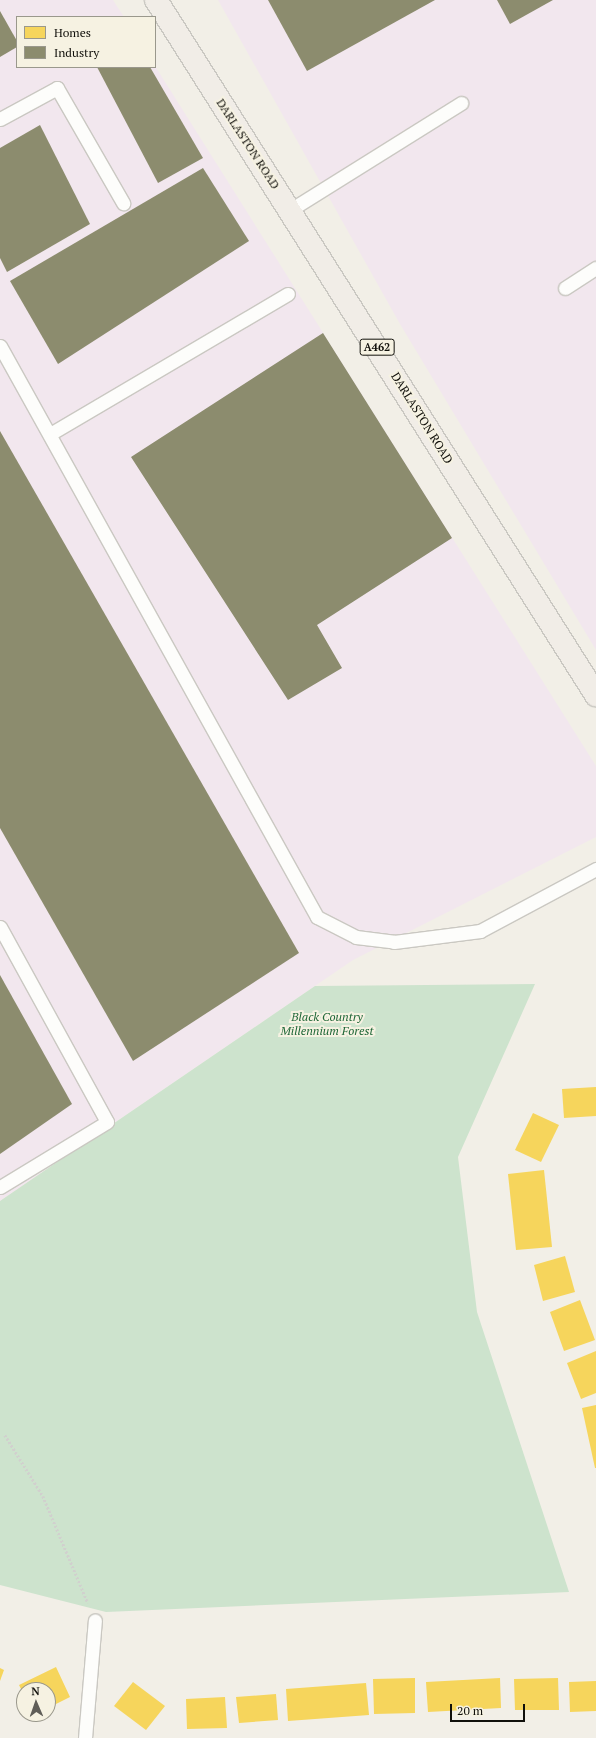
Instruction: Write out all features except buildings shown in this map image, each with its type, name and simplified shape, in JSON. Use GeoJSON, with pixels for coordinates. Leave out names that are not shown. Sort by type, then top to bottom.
{"type":"FeatureCollection","features":[{"type":"Feature","properties":{"kind":"main road","name":"DARLASTON ROAD"},"geometry":{"type":"LineString","coordinates":[[156,0],[596,695]]}},
{"type":"Feature","properties":{"kind":"lane"},"geometry":{"type":"LineString","coordinates":[[0,119],[57,88],[123,202]]}},
{"type":"Feature","properties":{"kind":"lane"},"geometry":{"type":"LineString","coordinates":[[290,210],[461,103]]}},
{"type":"Feature","properties":{"kind":"lane"},"geometry":{"type":"LineString","coordinates":[[565,288],[596,268]]}},
{"type":"Feature","properties":{"kind":"lane"},"geometry":{"type":"LineString","coordinates":[[50,434],[288,294]]}},
{"type":"Feature","properties":{"kind":"lane"},"geometry":{"type":"LineString","coordinates":[[0,346],[317,917],[356,937],[394,942],[480,931],[596,869]]}},
{"type":"Feature","properties":{"kind":"lane"},"geometry":{"type":"LineString","coordinates":[[0,927],[107,1122],[0,1187]]}},
{"type":"Feature","properties":{"kind":"lane"},"geometry":{"type":"LineString","coordinates":[[85,1738],[95,1620]]}},
{"type":"Feature","properties":{"kind":"path"},"geometry":{"type":"LineString","coordinates":[[5,1435],[43,1496],[95,1620]]}},
{"type":"Feature","properties":{"kind":"shaded area"},"geometry":{"type":"Polygon","coordinates":[[[0,0],[113,0],[123,16],[16,16],[16,68],[156,68],[596,766],[596,837],[353,960],[0,1201],[0,0]]]}},
{"type":"Feature","properties":{"kind":"shaded area"},"geometry":{"type":"Polygon","coordinates":[[[218,0],[596,0],[596,650],[400,324],[218,0]]]}},
{"type":"Feature","properties":{"kind":"green space","name":"Black Country Millennium Forest"},"geometry":{"type":"Polygon","coordinates":[[[535,984],[458,1157],[477,1312],[569,1592],[106,1612],[0,1585],[0,1201],[315,986],[535,984]]]}}]}
